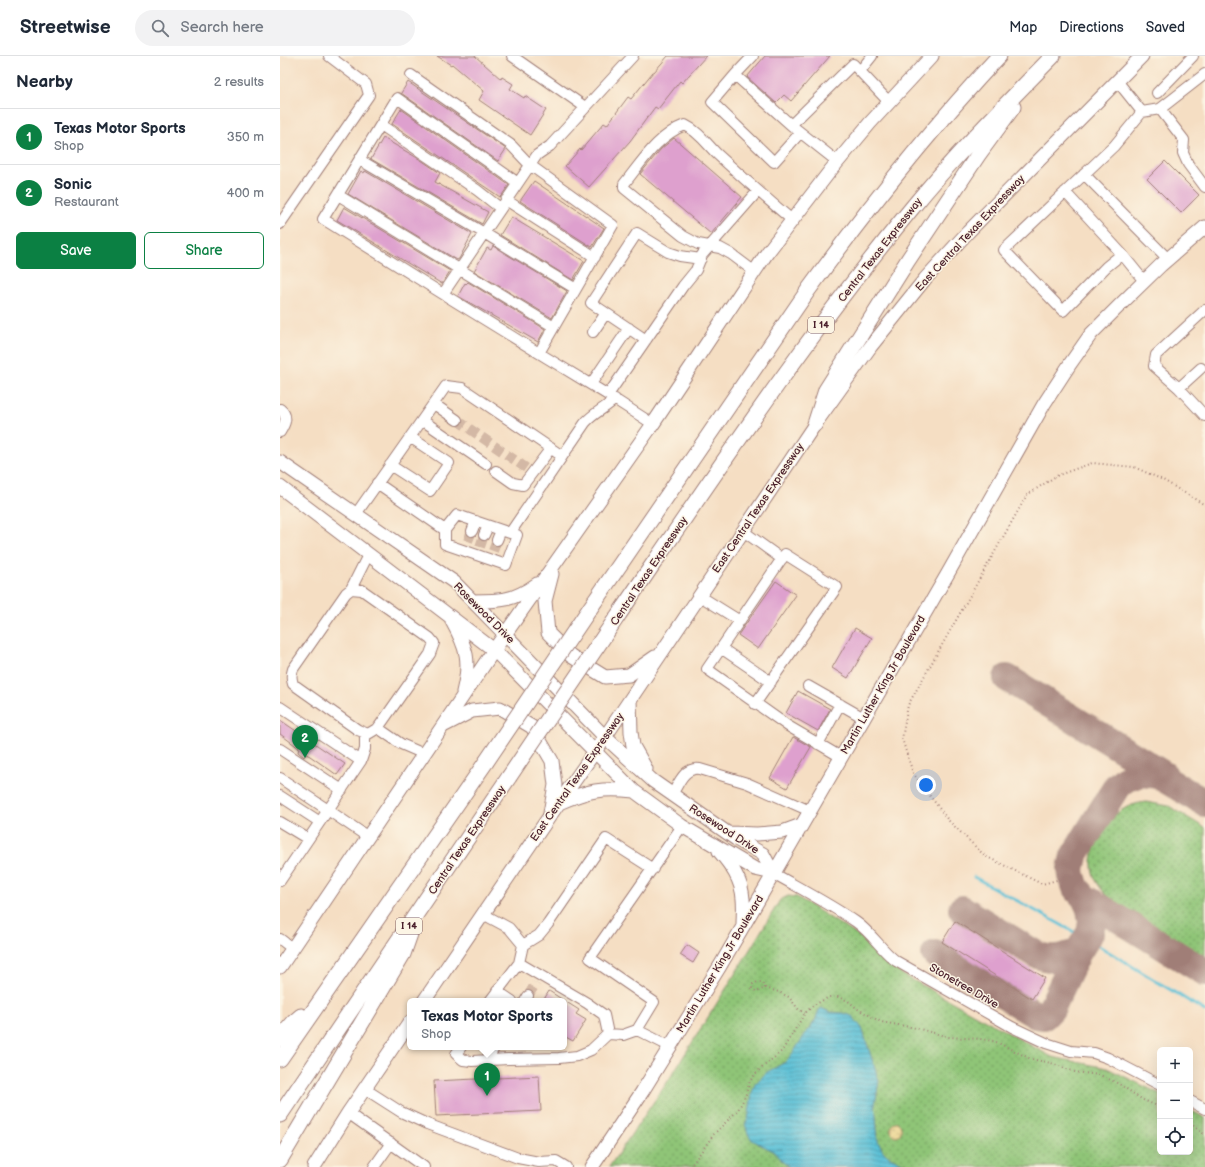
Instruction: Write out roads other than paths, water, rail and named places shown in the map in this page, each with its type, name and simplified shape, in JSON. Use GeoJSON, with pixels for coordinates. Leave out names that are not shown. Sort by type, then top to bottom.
{"type":"FeatureCollection","features":[{"type":"Feature","properties":{"kind":"highway","name":"I 14"},"geometry":{"type":"LineString","coordinates":[[280,1059],[845,240],[896,175],[998,56]]}},
{"type":"Feature","properties":{"kind":"highway","name":"Central Texas Expressway"},"geometry":{"type":"LineString","coordinates":[[280,1115],[746,429],[855,279],[965,146],[1053,56]]}},
{"type":"Feature","properties":{"kind":"highway"},"geometry":{"type":"LineString","coordinates":[[815,424],[826,390],[941,210],[978,155],[1011,110],[1025,85]]}},
{"type":"Feature","properties":{"kind":"highway"},"geometry":{"type":"LineString","coordinates":[[280,1160],[403,954],[416,916]]}},
{"type":"Feature","properties":{"kind":"highway"},"geometry":{"type":"LineString","coordinates":[[280,1038],[294,1022],[319,1002]]}},
{"type":"Feature","properties":{"kind":"main road"},"geometry":{"type":"LineString","coordinates":[[280,967],[494,650],[653,424],[754,272],[792,220],[870,122],[931,56]]}},
{"type":"Feature","properties":{"kind":"main road","name":"East Central Texas Expressway"},"geometry":{"type":"LineString","coordinates":[[426,998],[605,737],[815,424],[871,346],[924,279],[968,232],[1118,82],[1142,56]]}},
{"type":"Feature","properties":{"kind":"main road","name":"Martin Luther King Jr Boulevard"},"geometry":{"type":"LineString","coordinates":[[592,1167],[671,1047],[810,812],[1044,404],[1070,364],[1091,334],[1144,281],[1205,227]]}},
{"type":"Feature","properties":{"kind":"main road","name":"Rosewood Drive"},"geometry":{"type":"LineString","coordinates":[[280,462],[454,582],[605,737],[653,781],[736,839],[763,854],[773,873]]}},
{"type":"Feature","properties":{"kind":"main road","name":"Rosewood Drive"},"geometry":{"type":"LineString","coordinates":[[280,488],[494,650],[634,791],[682,826],[714,845],[755,869],[773,873]]}},
{"type":"Feature","properties":{"kind":"main road"},"geometry":{"type":"LineString","coordinates":[[553,566],[545,601],[548,633],[571,656],[605,677],[629,675],[662,652]]}},
{"type":"Feature","properties":{"kind":"main road"},"geometry":{"type":"LineString","coordinates":[[473,601],[501,601],[511,599],[524,593],[545,578]]}},
{"type":"Feature","properties":{"kind":"main road"},"geometry":{"type":"LineString","coordinates":[[448,615],[462,638],[467,663],[467,674],[460,701]]}},
{"type":"Feature","properties":{"kind":"main road"},"geometry":{"type":"LineString","coordinates":[[630,700],[633,746],[653,781]]}},
{"type":"Feature","properties":{"kind":"main road"},"geometry":{"type":"LineString","coordinates":[[444,725],[472,711],[500,708],[532,727],[552,761],[555,785],[549,817]]}},
{"type":"Feature","properties":{"kind":"main road"},"geometry":{"type":"LineString","coordinates":[[559,803],[580,794],[600,789],[634,791]]}},
{"type":"Feature","properties":{"kind":"main road"},"geometry":{"type":"LineString","coordinates":[[729,833],[757,834],[782,832],[801,825]]}},
{"type":"Feature","properties":{"kind":"main road"},"geometry":{"type":"LineString","coordinates":[[714,845],[733,868],[740,884],[743,899],[742,927]]}},
{"type":"Feature","properties":{"kind":"main road"},"geometry":{"type":"LineString","coordinates":[[314,1167],[348,1113],[407,1026]]}},
{"type":"Feature","properties":{"kind":"street"},"geometry":{"type":"LineString","coordinates":[[280,224],[369,95],[366,84],[330,56]]}},
{"type":"Feature","properties":{"kind":"street"},"geometry":{"type":"LineString","coordinates":[[512,56],[585,107]]}},
{"type":"Feature","properties":{"kind":"street"},"geometry":{"type":"LineString","coordinates":[[443,294],[536,155],[550,146],[633,56]]}},
{"type":"Feature","properties":{"kind":"street"},"geometry":{"type":"LineString","coordinates":[[753,56],[735,74],[712,102],[774,162],[800,133]]}},
{"type":"Feature","properties":{"kind":"street"},"geometry":{"type":"LineString","coordinates":[[860,71],[872,56]]}},
{"type":"Feature","properties":{"kind":"street"},"geometry":{"type":"LineString","coordinates":[[1157,93],[1193,56]]}},
{"type":"Feature","properties":{"kind":"street"},"geometry":{"type":"LineString","coordinates":[[791,125],[854,64],[889,102]]}},
{"type":"Feature","properties":{"kind":"street"},"geometry":{"type":"LineString","coordinates":[[735,74],[800,133],[838,162]]}},
{"type":"Feature","properties":{"kind":"street"},"geometry":{"type":"LineString","coordinates":[[1122,254],[1106,267],[1063,311],[1004,250],[1114,146],[1142,112],[1160,109],[1205,74]]}},
{"type":"Feature","properties":{"kind":"street"},"geometry":{"type":"LineString","coordinates":[[411,75],[511,145],[530,165],[614,225],[538,353]]}},
{"type":"Feature","properties":{"kind":"street"},"geometry":{"type":"LineString","coordinates":[[1118,82],[1142,112]]}},
{"type":"Feature","properties":{"kind":"street"},"geometry":{"type":"LineString","coordinates":[[518,183],[397,98],[323,219],[538,353],[612,397],[653,424]]}},
{"type":"Feature","properties":{"kind":"street"},"geometry":{"type":"LineString","coordinates":[[1160,109],[1184,140],[1183,153],[1188,164],[1205,187]]}},
{"type":"Feature","properties":{"kind":"street"},"geometry":{"type":"LineString","coordinates":[[381,124],[477,190],[595,258]]}},
{"type":"Feature","properties":{"kind":"street"},"geometry":{"type":"LineString","coordinates":[[754,272],[731,254],[720,248],[711,245],[698,244],[683,236],[624,188],[624,184],[650,152],[674,130],[685,126],[693,129],[715,152],[792,220]]}},
{"type":"Feature","properties":{"kind":"street"},"geometry":{"type":"LineString","coordinates":[[360,160],[576,289]]}},
{"type":"Feature","properties":{"kind":"street"},"geometry":{"type":"LineString","coordinates":[[1084,174],[1168,259]]}},
{"type":"Feature","properties":{"kind":"street"},"geometry":{"type":"LineString","coordinates":[[497,540],[590,417],[607,406],[646,340],[683,286],[696,270],[702,255],[758,191]]}},
{"type":"Feature","properties":{"kind":"street"},"geometry":{"type":"LineString","coordinates":[[1065,192],[1122,254],[1144,281]]}},
{"type":"Feature","properties":{"kind":"street"},"geometry":{"type":"LineString","coordinates":[[338,195],[554,327]]}},
{"type":"Feature","properties":{"kind":"street"},"geometry":{"type":"LineString","coordinates":[[646,340],[590,303],[637,233],[668,252],[680,256],[701,259]]}},
{"type":"Feature","properties":{"kind":"street"},"geometry":{"type":"LineString","coordinates":[[1205,310],[1156,355],[1154,366],[1179,388],[1205,416]]}},
{"type":"Feature","properties":{"kind":"street"},"geometry":{"type":"LineString","coordinates":[[593,332],[606,313]]}},
{"type":"Feature","properties":{"kind":"street"},"geometry":{"type":"LineString","coordinates":[[590,384],[629,328]]}},
{"type":"Feature","properties":{"kind":"street"},"geometry":{"type":"LineString","coordinates":[[1179,388],[1204,368]]}},
{"type":"Feature","properties":{"kind":"street"},"geometry":{"type":"LineString","coordinates":[[356,514],[446,386],[462,388],[562,456]]}},
{"type":"Feature","properties":{"kind":"street"},"geometry":{"type":"LineString","coordinates":[[434,404],[457,420]]}},
{"type":"Feature","properties":{"kind":"street"},"geometry":{"type":"LineString","coordinates":[[280,409],[284,412],[286,417],[280,432]]}},
{"type":"Feature","properties":{"kind":"street"},"geometry":{"type":"LineString","coordinates":[[422,420],[486,464]]}},
{"type":"Feature","properties":{"kind":"street"},"geometry":{"type":"LineString","coordinates":[[390,465],[430,491],[449,463],[410,437]]}},
{"type":"Feature","properties":{"kind":"street"},"geometry":{"type":"LineString","coordinates":[[496,471],[514,483],[523,485],[529,470],[551,448]]}},
{"type":"Feature","properties":{"kind":"street"},"geometry":{"type":"LineString","coordinates":[[377,483],[445,530]]}},
{"type":"Feature","properties":{"kind":"street"},"geometry":{"type":"LineString","coordinates":[[456,515],[474,526],[488,526],[517,535],[506,565],[491,555],[478,551],[464,551],[445,544],[445,530],[456,515]]}},
{"type":"Feature","properties":{"kind":"street"},"geometry":{"type":"LineString","coordinates":[[484,535],[488,526]]}},
{"type":"Feature","properties":{"kind":"street"},"geometry":{"type":"LineString","coordinates":[[743,531],[782,559]]}},
{"type":"Feature","properties":{"kind":"street"},"geometry":{"type":"LineString","coordinates":[[464,551],[468,541]]}},
{"type":"Feature","properties":{"kind":"street"},"geometry":{"type":"LineString","coordinates":[[351,589],[362,590],[430,638],[434,643],[430,654],[378,728],[368,734],[358,730],[293,684],[291,679],[293,669],[346,592],[351,589],[368,554]]}},
{"type":"Feature","properties":{"kind":"street"},"geometry":{"type":"LineString","coordinates":[[755,704],[837,588],[785,554],[707,669],[755,704],[788,726],[841,757]]}},
{"type":"Feature","properties":{"kind":"street"},"geometry":{"type":"LineString","coordinates":[[700,596],[740,621]]}},
{"type":"Feature","properties":{"kind":"street"},"geometry":{"type":"LineString","coordinates":[[721,648],[771,682]]}},
{"type":"Feature","properties":{"kind":"street"},"geometry":{"type":"LineString","coordinates":[[808,686],[864,718]]}},
{"type":"Feature","properties":{"kind":"street"},"geometry":{"type":"LineString","coordinates":[[818,744],[840,704]]}},
{"type":"Feature","properties":{"kind":"street"},"geometry":{"type":"LineString","coordinates":[[280,707],[361,761]]}},
{"type":"Feature","properties":{"kind":"street"},"geometry":{"type":"LineString","coordinates":[[378,728],[401,744],[424,754]]}},
{"type":"Feature","properties":{"kind":"street"},"geometry":{"type":"LineString","coordinates":[[280,881],[284,868],[308,839],[361,761],[365,749],[365,733]]}},
{"type":"Feature","properties":{"kind":"street"},"geometry":{"type":"LineString","coordinates":[[280,749],[342,790]]}},
{"type":"Feature","properties":{"kind":"street"},"geometry":{"type":"LineString","coordinates":[[672,795],[686,772],[692,768],[747,783],[810,812]]}},
{"type":"Feature","properties":{"kind":"street"},"geometry":{"type":"LineString","coordinates":[[280,778],[368,837]]}},
{"type":"Feature","properties":{"kind":"street"},"geometry":{"type":"LineString","coordinates":[[280,796],[320,822]]}},
{"type":"Feature","properties":{"kind":"street"},"geometry":{"type":"LineString","coordinates":[[280,822],[308,839]]}},
{"type":"Feature","properties":{"kind":"street"},"geometry":{"type":"LineString","coordinates":[[459,1050],[456,1054],[463,1060],[472,1061],[577,1056],[591,1050],[608,1034],[623,1035],[637,1030],[654,1002],[590,958],[682,826]]}},
{"type":"Feature","properties":{"kind":"street"},"geometry":{"type":"LineString","coordinates":[[492,998],[518,963],[523,945],[539,934],[548,924],[606,839],[653,868]]}},
{"type":"Feature","properties":{"kind":"street","name":"Stonetree Drive"},"geometry":{"type":"LineString","coordinates":[[773,873],[857,922],[870,933],[887,954],[896,961],[1012,1027],[1046,1043],[1071,1051],[1094,1053],[1108,1058],[1157,1083]]}},
{"type":"Feature","properties":{"kind":"street"},"geometry":{"type":"LineString","coordinates":[[483,914],[509,928],[523,945]]}},
{"type":"Feature","properties":{"kind":"street"},"geometry":{"type":"LineString","coordinates":[[280,939],[292,949]]}},
{"type":"Feature","properties":{"kind":"street"},"geometry":{"type":"LineString","coordinates":[[518,963],[539,980],[587,1003],[604,1015],[608,1034]]}},
{"type":"Feature","properties":{"kind":"street"},"geometry":{"type":"LineString","coordinates":[[497,991],[508,998]]}},
{"type":"Feature","properties":{"kind":"street"},"geometry":{"type":"LineString","coordinates":[[637,1030],[671,1047]]}},
{"type":"Feature","properties":{"kind":"street"},"geometry":{"type":"LineString","coordinates":[[486,1060],[493,1050]]}},
{"type":"Feature","properties":{"kind":"street"},"geometry":{"type":"LineString","coordinates":[[367,1085],[401,1112],[427,1124],[518,1158],[539,1162],[556,1161],[566,1167]]}},
{"type":"Feature","properties":{"kind":"street"},"geometry":{"type":"LineString","coordinates":[[1193,1103],[1205,1109]]}},
{"type":"Feature","properties":{"kind":"street"},"geometry":{"type":"LineString","coordinates":[[348,1113],[424,1167]]}},
{"type":"Feature","properties":{"kind":"street"},"geometry":{"type":"LineString","coordinates":[[374,1167],[391,1143]]}},
{"type":"Feature","properties":{"kind":"water"},"geometry":{"type":"Polygon","coordinates":[[[821,1008],[830,1012],[843,1013],[852,1016],[862,1028],[879,1081],[875,1104],[878,1141],[883,1151],[888,1156],[910,1167],[789,1167],[773,1151],[752,1140],[748,1134],[745,1124],[748,1119],[755,1084],[767,1072],[788,1060],[815,1021],[821,1008]]]}},
{"type":"Feature","properties":{"kind":"waterway"},"geometry":{"type":"LineString","coordinates":[[974,877],[1076,933]]}},
{"type":"Feature","properties":{"kind":"waterway"},"geometry":{"type":"LineString","coordinates":[[1099,946],[1205,1011]]}},
{"type":"Feature","properties":{"kind":"tunnel"},"geometry":{"type":"LineString","coordinates":[[457,420],[526,468]]}},
{"type":"Feature","properties":{"kind":"tunnel"},"geometry":{"type":"LineString","coordinates":[[468,541],[472,531]]}},
{"type":"Feature","properties":{"kind":"tunnel"},"geometry":{"type":"LineString","coordinates":[[480,547],[484,535]]}},
{"type":"Feature","properties":{"kind":"tunnel"},"geometry":{"type":"LineString","coordinates":[[493,551],[497,540]]}},
{"type":"Feature","properties":{"kind":"tunnel"},"geometry":{"type":"LineString","coordinates":[[528,996],[536,983]]}},
{"type":"Feature","properties":{"kind":"place","name":"Sonic"},"geometry":{"type":"Point","coordinates":[305,758]}},
{"type":"Feature","properties":{"kind":"place","name":"Texas Motor Sports"},"geometry":{"type":"Point","coordinates":[487,1096]}}]}
